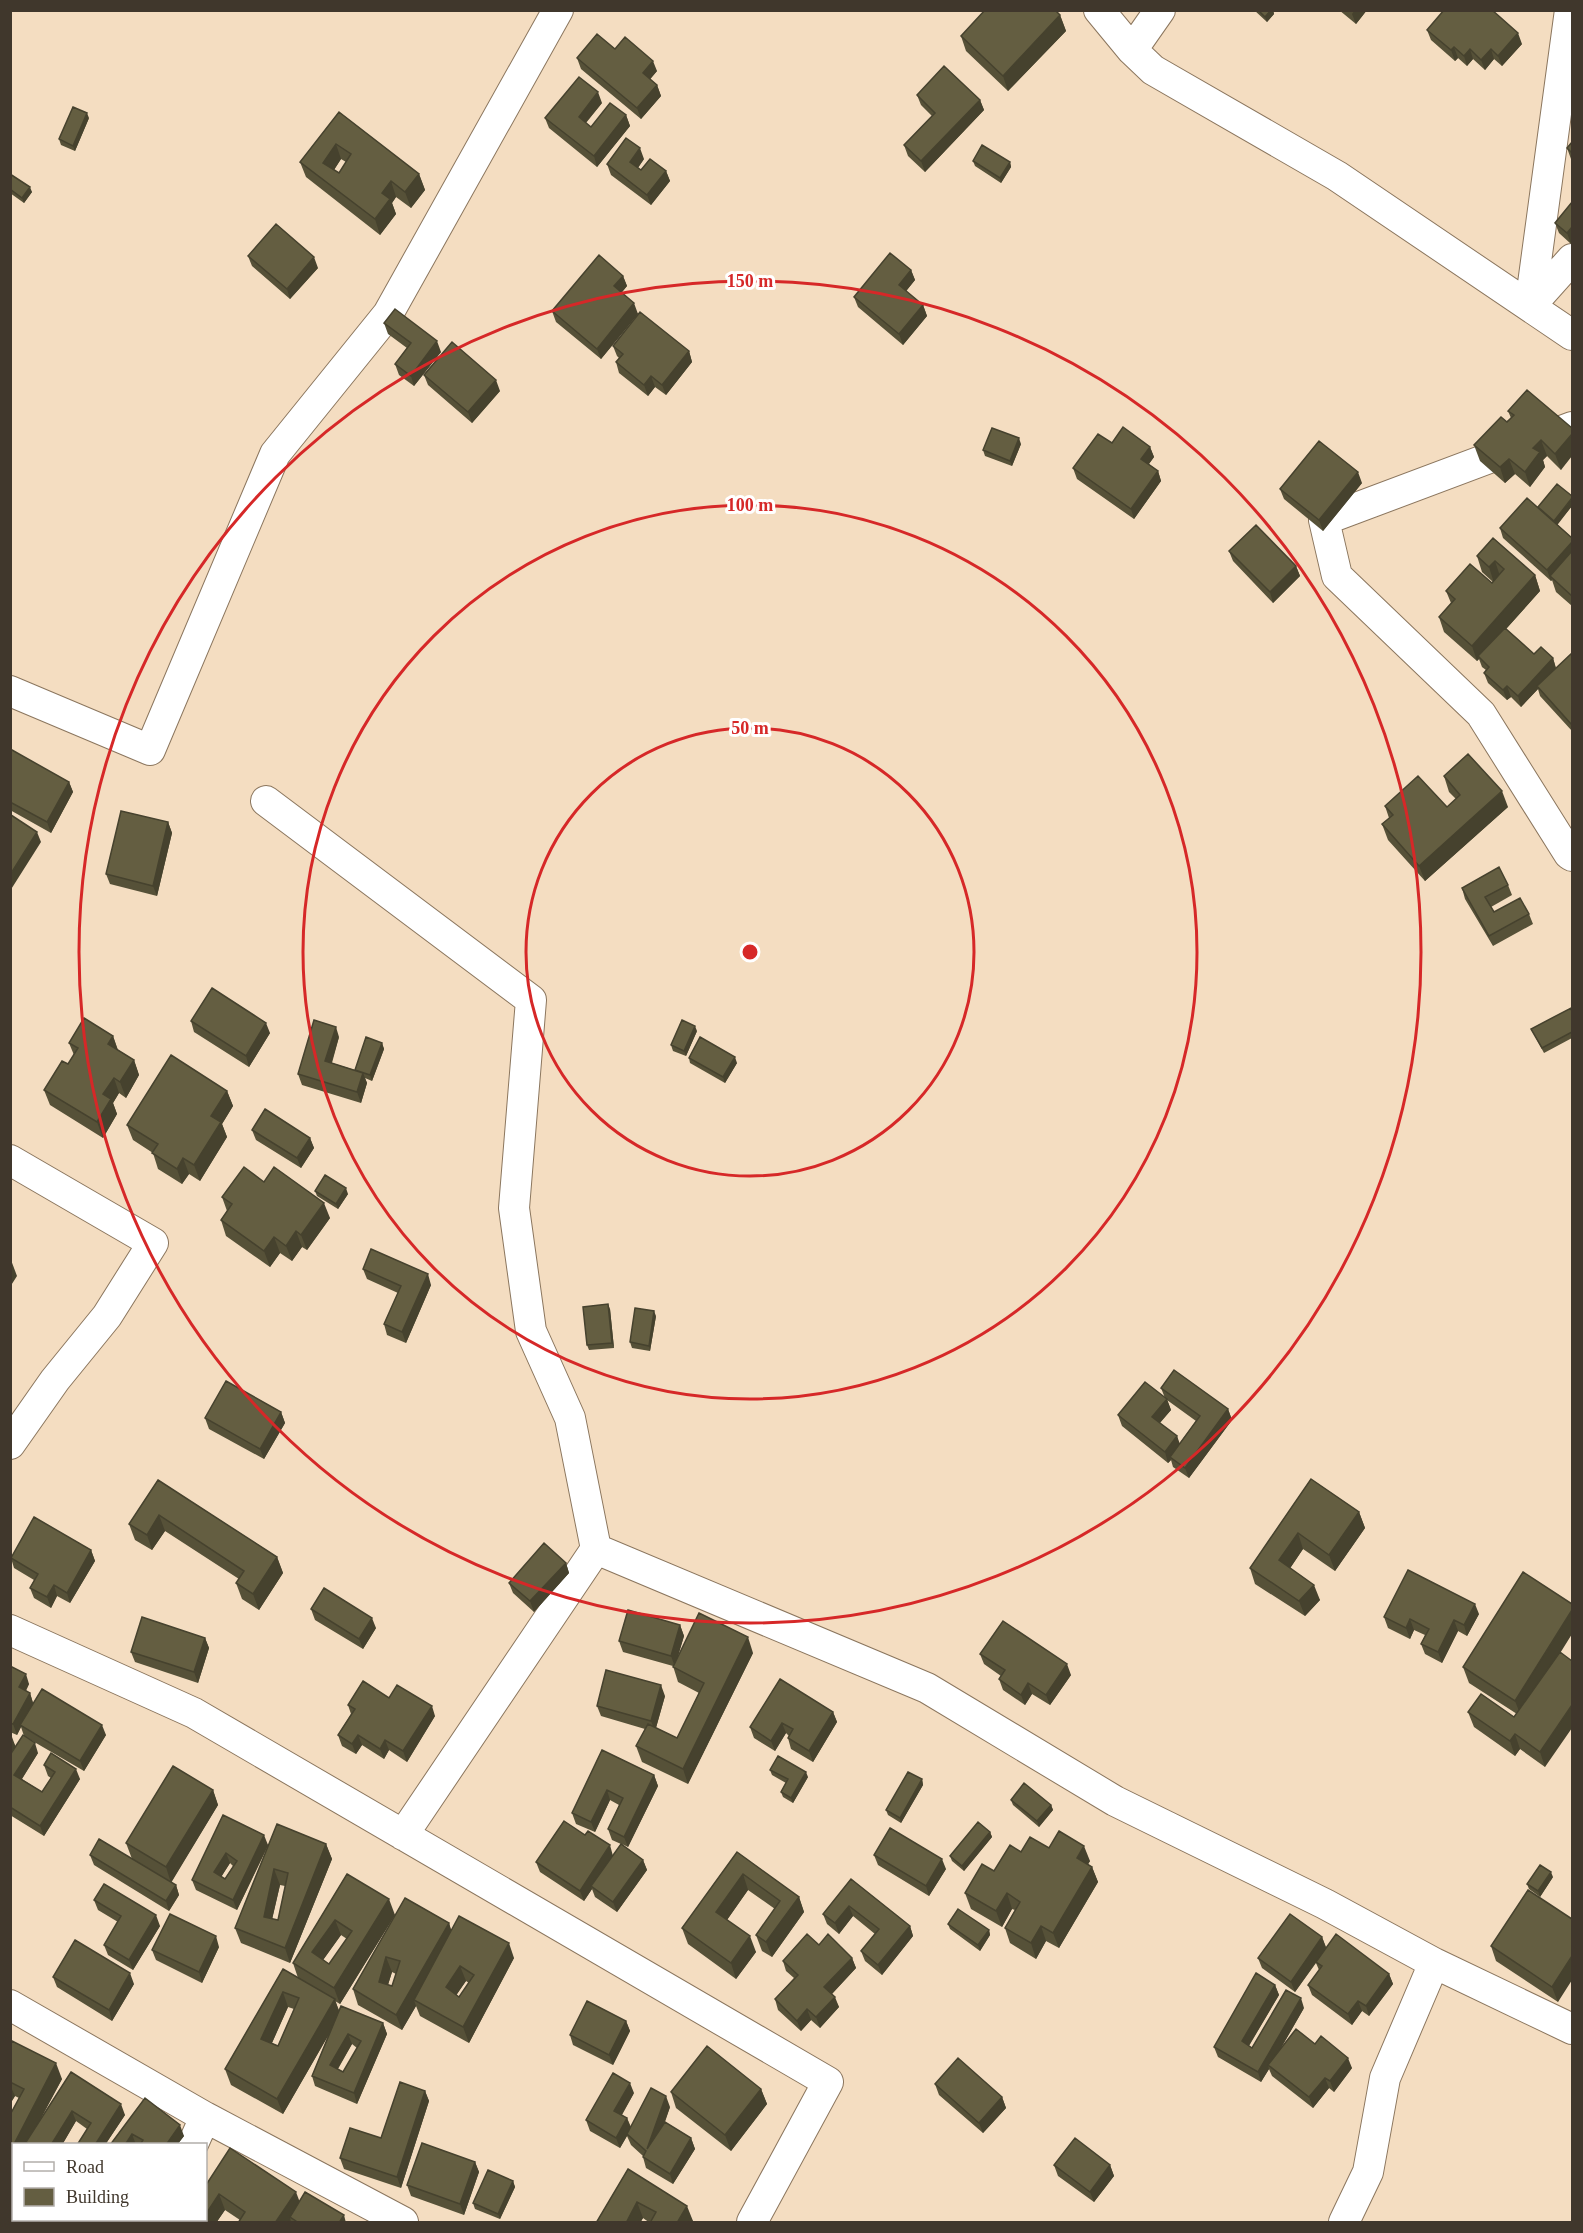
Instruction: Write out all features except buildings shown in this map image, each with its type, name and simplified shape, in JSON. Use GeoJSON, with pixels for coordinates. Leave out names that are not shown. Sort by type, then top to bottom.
{"type":"FeatureCollection","features":[{"type":"Feature","properties":{"kind":"street"},"geometry":{"type":"LineString","coordinates":[[10,691],[150,750],[275,454],[388,314],[558,10]]}},
{"type":"Feature","properties":{"kind":"street"},"geometry":{"type":"LineString","coordinates":[[1099,10],[1132,50],[1153,70],[1337,176],[1572,335]]}},
{"type":"Feature","properties":{"kind":"street"},"geometry":{"type":"LineString","coordinates":[[1132,50],[1160,10]]}},
{"type":"Feature","properties":{"kind":"street"},"geometry":{"type":"LineString","coordinates":[[1530,306],[1570,10]]}},
{"type":"Feature","properties":{"kind":"street"},"geometry":{"type":"LineString","coordinates":[[1530,306],[1572,259]]}},
{"type":"Feature","properties":{"kind":"street"},"geometry":{"type":"LineString","coordinates":[[1572,427],[1324,520],[1337,576],[1481,714],[1572,856]]}},
{"type":"Feature","properties":{"kind":"street"},"geometry":{"type":"LineString","coordinates":[[266,801],[531,1000],[514,1208],[531,1331],[570,1418],[596,1549],[403,1835]]}},
{"type":"Feature","properties":{"kind":"street"},"geometry":{"type":"LineString","coordinates":[[10,1160],[153,1243],[107,1316],[55,1380],[10,1444]]}},
{"type":"Feature","properties":{"kind":"street"},"geometry":{"type":"LineString","coordinates":[[596,1549],[927,1688],[1115,1801],[1326,1904],[1434,1963],[1572,2029]]}},
{"type":"Feature","properties":{"kind":"street"},"geometry":{"type":"LineString","coordinates":[[10,1630],[194,1713],[828,2082],[752,2223]]}},
{"type":"Feature","properties":{"kind":"street"},"geometry":{"type":"LineString","coordinates":[[1344,2223],[1368,2172],[1385,2078],[1434,1963]]}},
{"type":"Feature","properties":{"kind":"street"},"geometry":{"type":"LineString","coordinates":[[10,2005],[205,2117],[403,2223]]}},
{"type":"Feature","properties":{"kind":"street"},"geometry":{"type":"LineString","coordinates":[[194,2143],[205,2117]]}}]}
